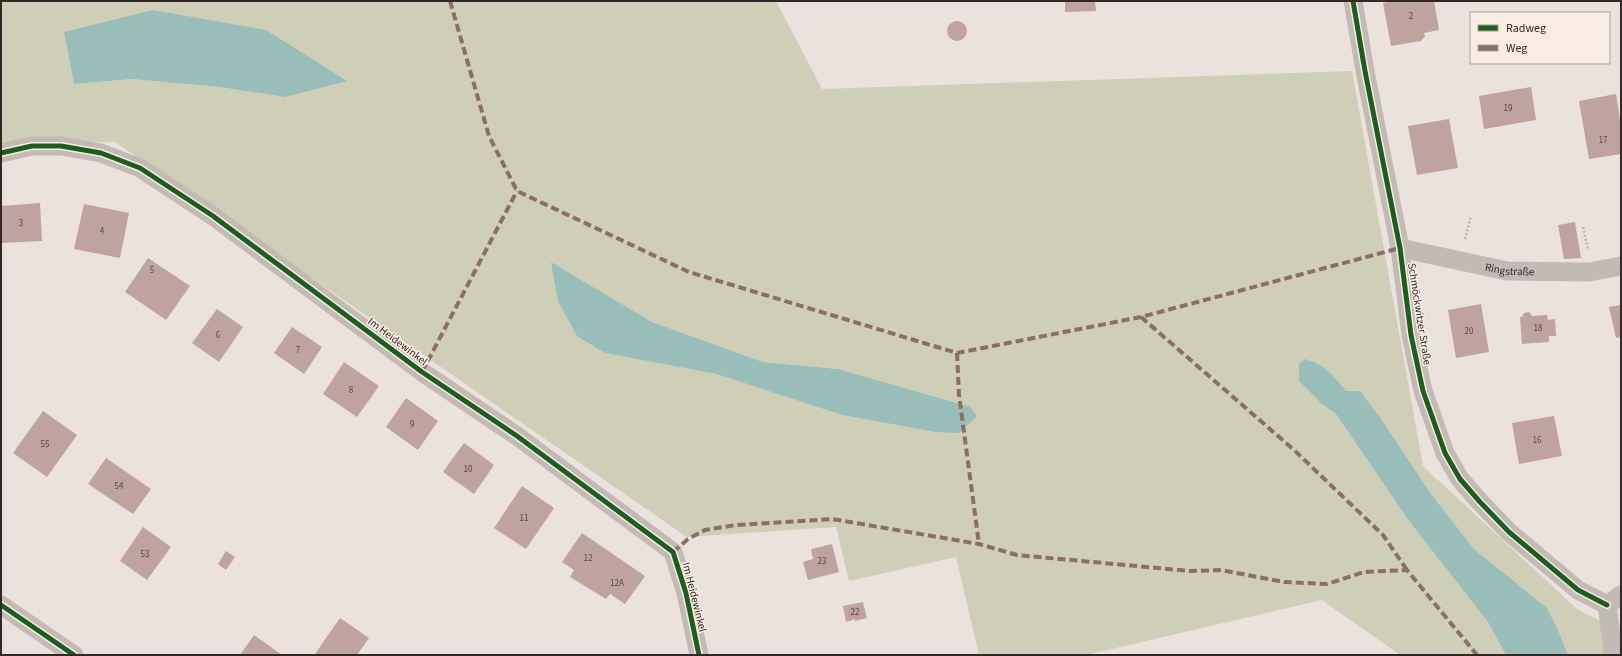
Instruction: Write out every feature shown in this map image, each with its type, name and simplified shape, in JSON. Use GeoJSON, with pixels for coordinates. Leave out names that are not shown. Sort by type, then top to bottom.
{"type":"FeatureCollection","features":[{"type":"Feature","properties":{"kind":"street","name":"Schmöckwitzer Straße"},"geometry":{"type":"LineString","coordinates":[[1353,1],[1400,248],[1411,335],[1423,391],[1445,454],[1456,473],[1480,502],[1509,532],[1578,590],[1614,600]]}},
{"type":"Feature","properties":{"kind":"street","name":"Im Heidewinkel"},"geometry":{"type":"LineString","coordinates":[[1,152],[32,146],[61,146],[101,153],[140,168],[213,216],[422,372],[517,436],[673,552],[686,593],[699,655]]}},
{"type":"Feature","properties":{"kind":"street","name":"Ringstraße"},"geometry":{"type":"LineString","coordinates":[[1400,248],[1507,272],[1588,272],[1621,266]]}},
{"type":"Feature","properties":{"kind":"street"},"geometry":{"type":"LineString","coordinates":[[1612,655],[1614,600]]}},
{"type":"Feature","properties":{"kind":"street"},"geometry":{"type":"LineString","coordinates":[[1,605],[74,655]]}},
{"type":"Feature","properties":{"kind":"path"},"geometry":{"type":"LineString","coordinates":[[1464,243],[1471,216]]}},
{"type":"Feature","properties":{"kind":"path"},"geometry":{"type":"LineString","coordinates":[[1583,227],[1586,246],[1590,252]]}},
{"type":"Feature","properties":{"kind":"green space"},"geometry":{"type":"Polygon","coordinates":[[[1,1],[776,1],[822,89],[1352,71],[1423,466],[1577,609],[1621,631],[1621,655],[1568,655],[1547,608],[1474,549],[1431,494],[1382,420],[1346,391],[1336,379],[1322,404],[1336,414],[1409,521],[1488,622],[1506,655],[1400,655],[1322,600],[1086,655],[979,655],[956,557],[849,581],[836,527],[687,537],[115,142],[1,143],[1,1]],[[64,32],[74,84],[132,79],[219,87],[285,97],[64,32]],[[552,263],[605,353],[716,374],[842,415],[935,432],[838,369],[763,362],[652,322],[552,263]]]}},
{"type":"Feature","properties":{"kind":"water"},"geometry":{"type":"Polygon","coordinates":[[[153,10],[266,30],[347,81],[285,97],[219,87],[132,79],[74,84],[64,32],[153,10]]]}},
{"type":"Feature","properties":{"kind":"water"},"geometry":{"type":"Polygon","coordinates":[[[551,262],[652,322],[763,362],[838,369],[970,407],[977,416],[959,433],[935,432],[842,415],[716,374],[605,353],[577,336],[558,301],[551,262]]]}},
{"type":"Feature","properties":{"kind":"water"},"geometry":{"type":"Polygon","coordinates":[[[1305,359],[1318,364],[1328,371],[1346,391],[1360,391],[1382,420],[1431,494],[1474,549],[1547,608],[1568,655],[1506,655],[1488,622],[1409,521],[1336,414],[1322,404],[1299,381],[1299,364],[1305,359]]]}},
{"type":"Feature","properties":{"kind":"building"},"geometry":{"type":"Polygon","coordinates":[[[1065,1],[1095,1],[1096,11],[1065,12],[1065,1]]]}},
{"type":"Feature","properties":{"kind":"building"},"geometry":{"type":"Polygon","coordinates":[[[1393,1],[1434,1],[1439,30],[1424,33],[1425,36],[1421,41],[1391,46],[1383,3],[1393,1]]]}},
{"type":"Feature","properties":{"kind":"building"},"geometry":{"type":"Polygon","coordinates":[[[953,21],[961,21],[967,27],[967,35],[961,41],[953,41],[947,35],[947,27],[953,21]]]}},
{"type":"Feature","properties":{"kind":"building"},"geometry":{"type":"Polygon","coordinates":[[[1531,87],[1536,120],[1484,129],[1479,96],[1531,87]]]}},
{"type":"Feature","properties":{"kind":"building"},"geometry":{"type":"Polygon","coordinates":[[[1616,94],[1621,125],[1621,154],[1589,159],[1579,101],[1616,94]]]}},
{"type":"Feature","properties":{"kind":"building"},"geometry":{"type":"Polygon","coordinates":[[[1449,119],[1458,168],[1417,175],[1408,126],[1449,119]]]}},
{"type":"Feature","properties":{"kind":"building"},"geometry":{"type":"Polygon","coordinates":[[[40,203],[42,241],[1,243],[1,206],[40,203]]]}},
{"type":"Feature","properties":{"kind":"building"},"geometry":{"type":"Polygon","coordinates":[[[84,204],[129,213],[120,258],[74,249],[84,204]]]}},
{"type":"Feature","properties":{"kind":"building"},"geometry":{"type":"Polygon","coordinates":[[[1575,222],[1581,258],[1564,259],[1558,225],[1575,222]]]}},
{"type":"Feature","properties":{"kind":"building"},"geometry":{"type":"Polygon","coordinates":[[[148,258],[190,286],[166,320],[125,292],[148,258]]]}},
{"type":"Feature","properties":{"kind":"building"},"geometry":{"type":"Polygon","coordinates":[[[1481,304],[1489,352],[1456,358],[1448,310],[1481,304]]]}},
{"type":"Feature","properties":{"kind":"building"},"geometry":{"type":"Polygon","coordinates":[[[1621,305],[1621,337],[1616,338],[1609,307],[1621,305]]]}},
{"type":"Feature","properties":{"kind":"building"},"geometry":{"type":"Polygon","coordinates":[[[217,309],[243,327],[219,362],[192,343],[217,309]]]}},
{"type":"Feature","properties":{"kind":"building"},"geometry":{"type":"Polygon","coordinates":[[[1529,312],[1532,316],[1547,315],[1548,320],[1555,319],[1556,336],[1549,336],[1549,342],[1522,344],[1520,317],[1522,317],[1524,313],[1529,312]]]}},
{"type":"Feature","properties":{"kind":"building"},"geometry":{"type":"Polygon","coordinates":[[[292,327],[322,347],[304,374],[274,353],[292,327]]]}},
{"type":"Feature","properties":{"kind":"building"},"geometry":{"type":"Polygon","coordinates":[[[344,362],[379,386],[357,417],[323,394],[344,362]]]}},
{"type":"Feature","properties":{"kind":"building"},"geometry":{"type":"Polygon","coordinates":[[[406,398],[438,421],[418,450],[386,427],[406,398]]]}},
{"type":"Feature","properties":{"kind":"building"},"geometry":{"type":"Polygon","coordinates":[[[43,411],[77,435],[47,477],[13,453],[43,411]]]}},
{"type":"Feature","properties":{"kind":"building"},"geometry":{"type":"Polygon","coordinates":[[[1554,416],[1562,456],[1519,464],[1512,423],[1554,416]]]}},
{"type":"Feature","properties":{"kind":"building"},"geometry":{"type":"Polygon","coordinates":[[[464,443],[494,465],[474,494],[443,472],[464,443]]]}},
{"type":"Feature","properties":{"kind":"building"},"geometry":{"type":"Polygon","coordinates":[[[106,458],[151,489],[133,514],[88,484],[106,458]]]}},
{"type":"Feature","properties":{"kind":"building"},"geometry":{"type":"Polygon","coordinates":[[[522,486],[554,508],[526,549],[494,528],[522,486]]]}},
{"type":"Feature","properties":{"kind":"building"},"geometry":{"type":"Polygon","coordinates":[[[143,527],[171,547],[147,580],[120,561],[143,527]]]}},
{"type":"Feature","properties":{"kind":"building"},"geometry":{"type":"Polygon","coordinates":[[[582,533],[645,576],[625,604],[610,594],[606,599],[570,577],[574,570],[562,562],[582,533]]]}},
{"type":"Feature","properties":{"kind":"building"},"geometry":{"type":"Polygon","coordinates":[[[832,544],[839,572],[808,580],[803,562],[813,559],[811,549],[832,544]]]}},
{"type":"Feature","properties":{"kind":"building"},"geometry":{"type":"Polygon","coordinates":[[[226,551],[235,557],[226,570],[218,564],[226,551]]]}},
{"type":"Feature","properties":{"kind":"building"},"geometry":{"type":"Polygon","coordinates":[[[863,602],[867,618],[855,621],[855,619],[846,622],[843,606],[863,602]]]}},
{"type":"Feature","properties":{"kind":"building"},"geometry":{"type":"Polygon","coordinates":[[[340,618],[369,638],[357,655],[315,654],[340,618]]]}},
{"type":"Feature","properties":{"kind":"building"},"geometry":{"type":"Polygon","coordinates":[[[254,635],[282,655],[240,655],[254,635]]]}},
{"type":"Feature","properties":{"kind":"marked path"},"geometry":{"type":"LineString","coordinates":[[450,1],[489,136],[517,191],[689,272],[957,353],[1141,317],[1400,248]]}},
{"type":"Feature","properties":{"kind":"marked path"},"geometry":{"type":"LineString","coordinates":[[422,372],[517,191]]}},
{"type":"Feature","properties":{"kind":"marked path"},"geometry":{"type":"LineString","coordinates":[[1141,317],[1293,449],[1383,535],[1407,570]]}},
{"type":"Feature","properties":{"kind":"marked path"},"geometry":{"type":"LineString","coordinates":[[957,353],[959,395],[979,544]]}},
{"type":"Feature","properties":{"kind":"marked path"},"geometry":{"type":"LineString","coordinates":[[673,552],[688,539],[705,530],[736,525],[832,519],[979,544],[1017,555],[1190,571],[1221,570],[1284,582],[1327,584],[1364,572],[1407,570],[1477,655]]}},
{"type":"Feature","properties":{"kind":"cycle path"},"geometry":{"type":"LineString","coordinates":[[1353,1],[1365,71],[1400,248],[1411,335],[1423,391],[1445,453],[1460,479],[1509,532],[1578,590],[1607,605]]}},
{"type":"Feature","properties":{"kind":"cycle path"},"geometry":{"type":"LineString","coordinates":[[1,153],[32,146],[61,146],[101,153],[140,168],[213,216],[422,372],[517,436],[673,552],[686,593],[699,655]]}},
{"type":"Feature","properties":{"kind":"cycle path"},"geometry":{"type":"LineString","coordinates":[[1,605],[74,655]]}}]}
